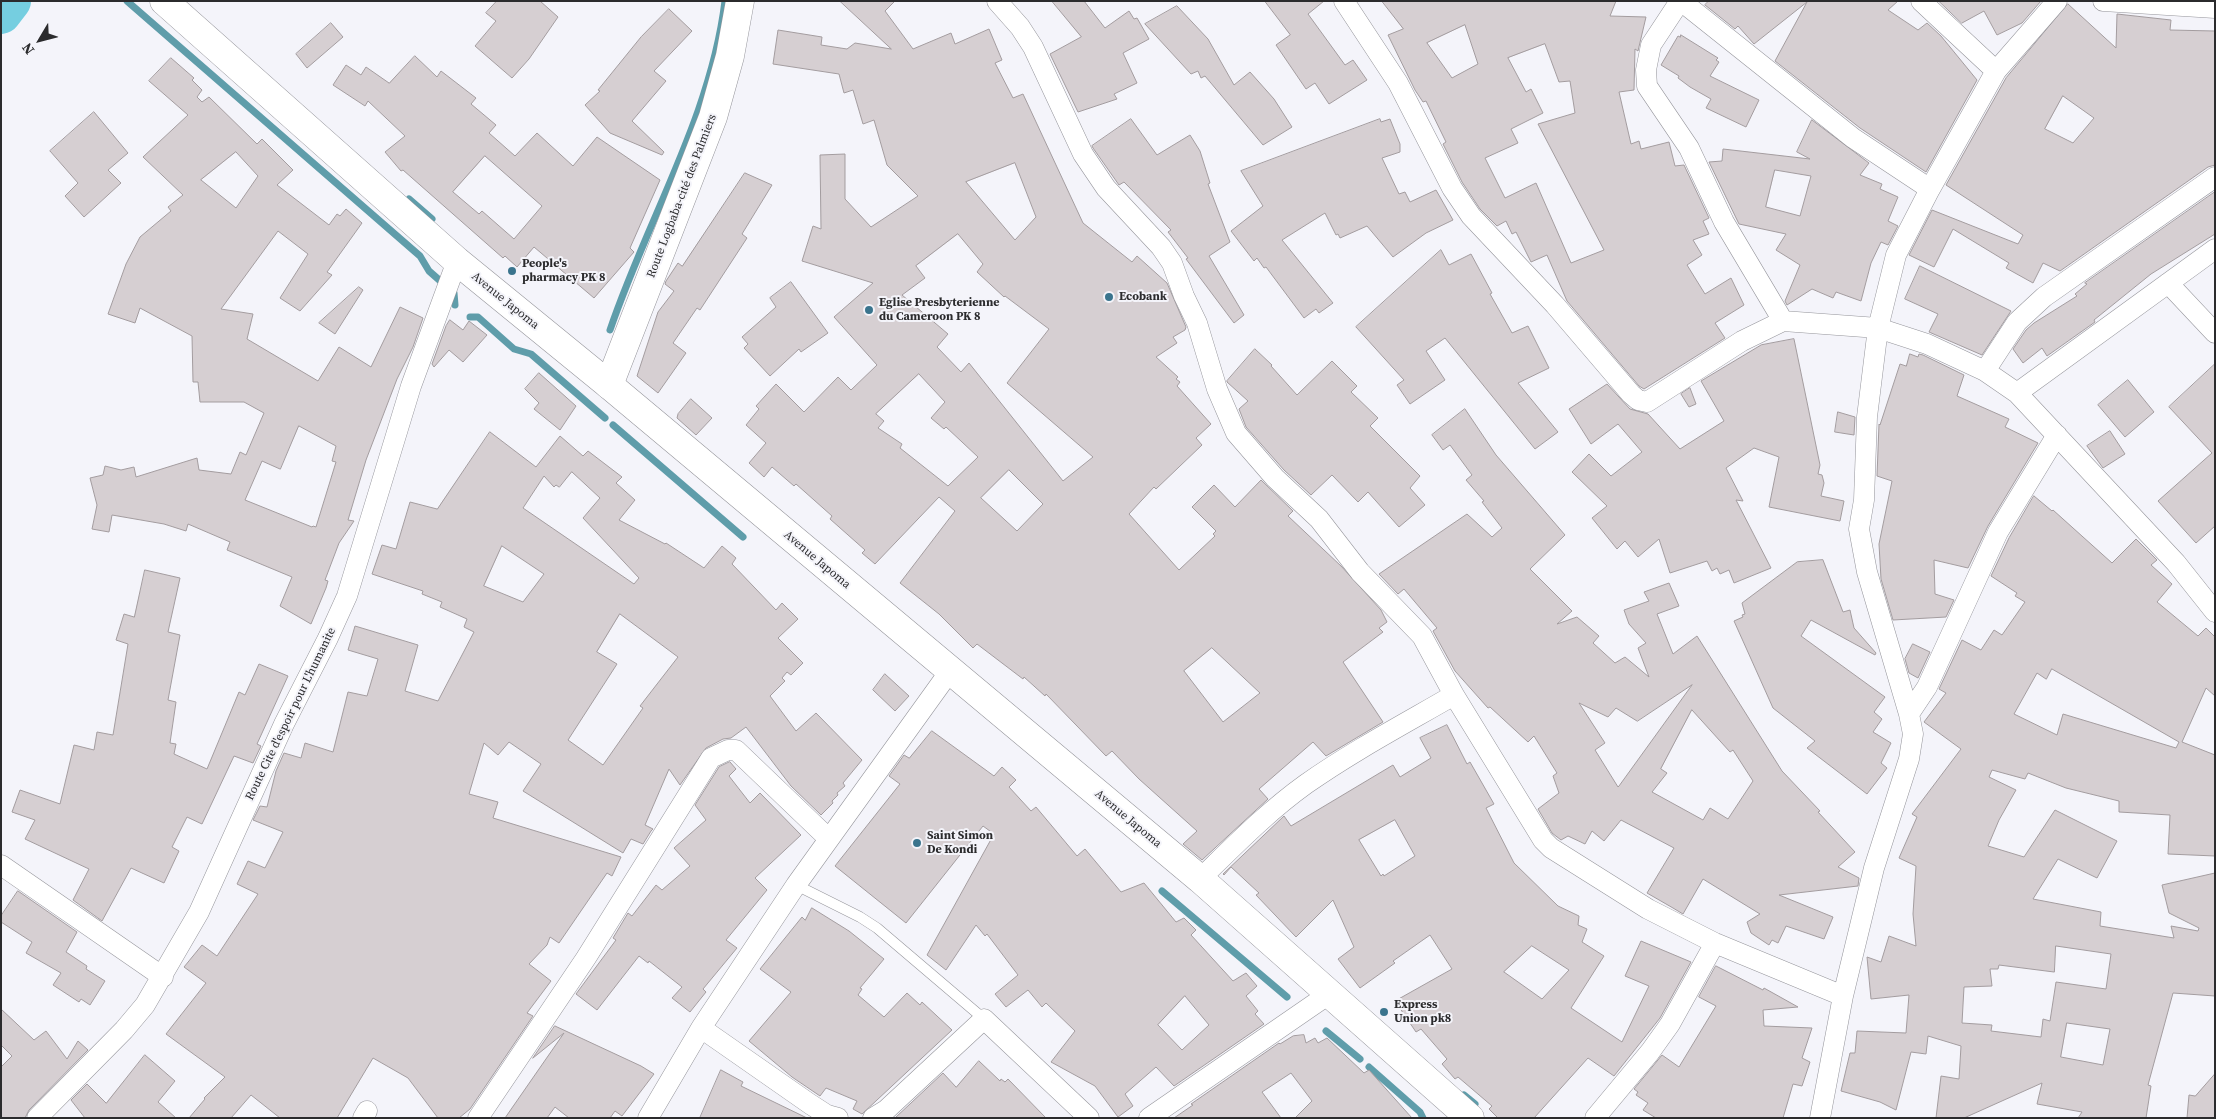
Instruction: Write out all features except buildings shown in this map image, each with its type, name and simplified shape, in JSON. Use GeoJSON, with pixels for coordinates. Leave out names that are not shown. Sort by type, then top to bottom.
{"type":"FeatureCollection","features":[{"type":"Feature","properties":{"kind":"main road","name":"Avenue Japoma"},"geometry":{"type":"LineString","coordinates":[[164,1],[457,262],[609,385],[1200,879],[1470,1118]]}},
{"type":"Feature","properties":{"kind":"main road","name":"Route Logbaba-cité des Palmiers"},"geometry":{"type":"LineString","coordinates":[[609,385],[713,117],[730,56],[740,1]]}},
{"type":"Feature","properties":{"kind":"street"},"geometry":{"type":"LineString","coordinates":[[997,1],[1020,27],[1033,47],[1083,154],[1106,188],[1161,248],[1172,263],[1184,296],[1198,323],[1217,388],[1236,433],[1275,478],[1319,519],[1360,572],[1422,636],[1454,695],[1548,845],[1648,909],[1715,943],[1843,996]]}},
{"type":"Feature","properties":{"kind":"street"},"geometry":{"type":"LineString","coordinates":[[1344,1],[1398,83],[1452,188],[1471,216],[1555,305],[1638,400],[1647,402],[1742,341],[1783,320],[1878,328],[1927,344],[1985,371],[2017,393],[2176,562],[2215,612]]}},
{"type":"Feature","properties":{"kind":"street"},"geometry":{"type":"LineString","coordinates":[[1783,320],[1724,222],[1689,148],[1647,86],[1646,70],[1651,45],[1681,1],[1853,138],[1930,189]]}},
{"type":"Feature","properties":{"kind":"street"},"geometry":{"type":"LineString","coordinates":[[1921,1],[1996,71]]}},
{"type":"Feature","properties":{"kind":"street"},"geometry":{"type":"LineString","coordinates":[[1820,1118],[1843,996],[1874,868],[1909,759],[1912,734],[1909,714],[1870,581],[1859,529],[1864,500],[1867,417],[1878,328],[1896,255],[1930,189],[1996,71],[2057,1]]}},
{"type":"Feature","properties":{"kind":"street"},"geometry":{"type":"LineString","coordinates":[[2103,1],[2215,8]]}},
{"type":"Feature","properties":{"kind":"street"},"geometry":{"type":"LineString","coordinates":[[1985,371],[2017,322],[2044,297],[2215,178]]}},
{"type":"Feature","properties":{"kind":"street"},"geometry":{"type":"LineString","coordinates":[[2017,393],[2215,249]]}},
{"type":"Feature","properties":{"kind":"street","name":"Route Cite d'espoir pour L'humanite"},"geometry":{"type":"LineString","coordinates":[[37,1118],[124,1030],[145,1005],[163,977],[199,912],[284,724],[328,638],[347,596],[408,395],[457,262]]}},
{"type":"Feature","properties":{"kind":"street"},"geometry":{"type":"LineString","coordinates":[[2168,283],[2215,333]]}},
{"type":"Feature","properties":{"kind":"street"},"geometry":{"type":"LineString","coordinates":[[1909,714],[1927,687],[1998,532],[2058,435]]}},
{"type":"Feature","properties":{"kind":"street"},"geometry":{"type":"LineString","coordinates":[[648,1118],[701,1028],[796,885],[950,671]]}},
{"type":"Feature","properties":{"kind":"street"},"geometry":{"type":"LineString","coordinates":[[1200,879],[1260,820],[1306,785],[1454,695]]}},
{"type":"Feature","properties":{"kind":"street"},"geometry":{"type":"LineString","coordinates":[[478,1118],[586,958],[711,758],[728,750],[736,750],[829,839]]}},
{"type":"Feature","properties":{"kind":"street"},"geometry":{"type":"LineString","coordinates":[[1,866],[163,977]]}},
{"type":"Feature","properties":{"kind":"street"},"geometry":{"type":"LineString","coordinates":[[1595,1118],[1639,1066],[1670,1024],[1715,943]]}},
{"type":"Feature","properties":{"kind":"street"},"geometry":{"type":"LineString","coordinates":[[1149,1118],[1329,994]]}},
{"type":"Feature","properties":{"kind":"street"},"geometry":{"type":"LineString","coordinates":[[873,1118],[886,1110],[984,1019],[1089,1118]]}},
{"type":"Feature","properties":{"kind":"street"},"geometry":{"type":"LineString","coordinates":[[701,1028],[831,1117]]}},
{"type":"Feature","properties":{"kind":"lane"},"geometry":{"type":"LineString","coordinates":[[796,885],[860,917],[877,928],[984,1019]]}},
{"type":"Feature","properties":{"kind":"waterway"},"geometry":{"type":"LineString","coordinates":[[1,14],[11,1]]}},
{"type":"Feature","properties":{"kind":"waterway"},"geometry":{"type":"LineString","coordinates":[[127,1],[420,256],[429,271],[454,293],[455,305]]}},
{"type":"Feature","properties":{"kind":"waterway"},"geometry":{"type":"LineString","coordinates":[[610,330],[692,127],[718,44],[725,1]]}},
{"type":"Feature","properties":{"kind":"waterway"},"geometry":{"type":"LineString","coordinates":[[409,199],[432,219]]}},
{"type":"Feature","properties":{"kind":"waterway"},"geometry":{"type":"LineString","coordinates":[[470,317],[478,317],[514,349],[531,354],[605,418]]}},
{"type":"Feature","properties":{"kind":"waterway"},"geometry":{"type":"LineString","coordinates":[[613,425],[743,537]]}},
{"type":"Feature","properties":{"kind":"waterway"},"geometry":{"type":"LineString","coordinates":[[1162,891],[1287,997]]}},
{"type":"Feature","properties":{"kind":"waterway"},"geometry":{"type":"LineString","coordinates":[[1326,1031],[1360,1059]]}},
{"type":"Feature","properties":{"kind":"waterway"},"geometry":{"type":"LineString","coordinates":[[1369,1067],[1420,1112],[1423,1118]]}},
{"type":"Feature","properties":{"kind":"waterway"},"geometry":{"type":"LineString","coordinates":[[1464,1095],[1475,1104]]}},
{"type":"Feature","properties":{"kind":"place","name":"People's pharmacy PK 8"},"geometry":{"type":"Point","coordinates":[512,271]}},
{"type":"Feature","properties":{"kind":"place","name":"Ecobank"},"geometry":{"type":"Point","coordinates":[1109,297]}},
{"type":"Feature","properties":{"kind":"place","name":"Eglise Presbyterienne du Cameroon PK 8"},"geometry":{"type":"Point","coordinates":[869,310]}},
{"type":"Feature","properties":{"kind":"place","name":"Saint Simon De Kondi"},"geometry":{"type":"Point","coordinates":[917,843]}},
{"type":"Feature","properties":{"kind":"place","name":"Express Union pk8"},"geometry":{"type":"Point","coordinates":[1384,1012]}}]}
